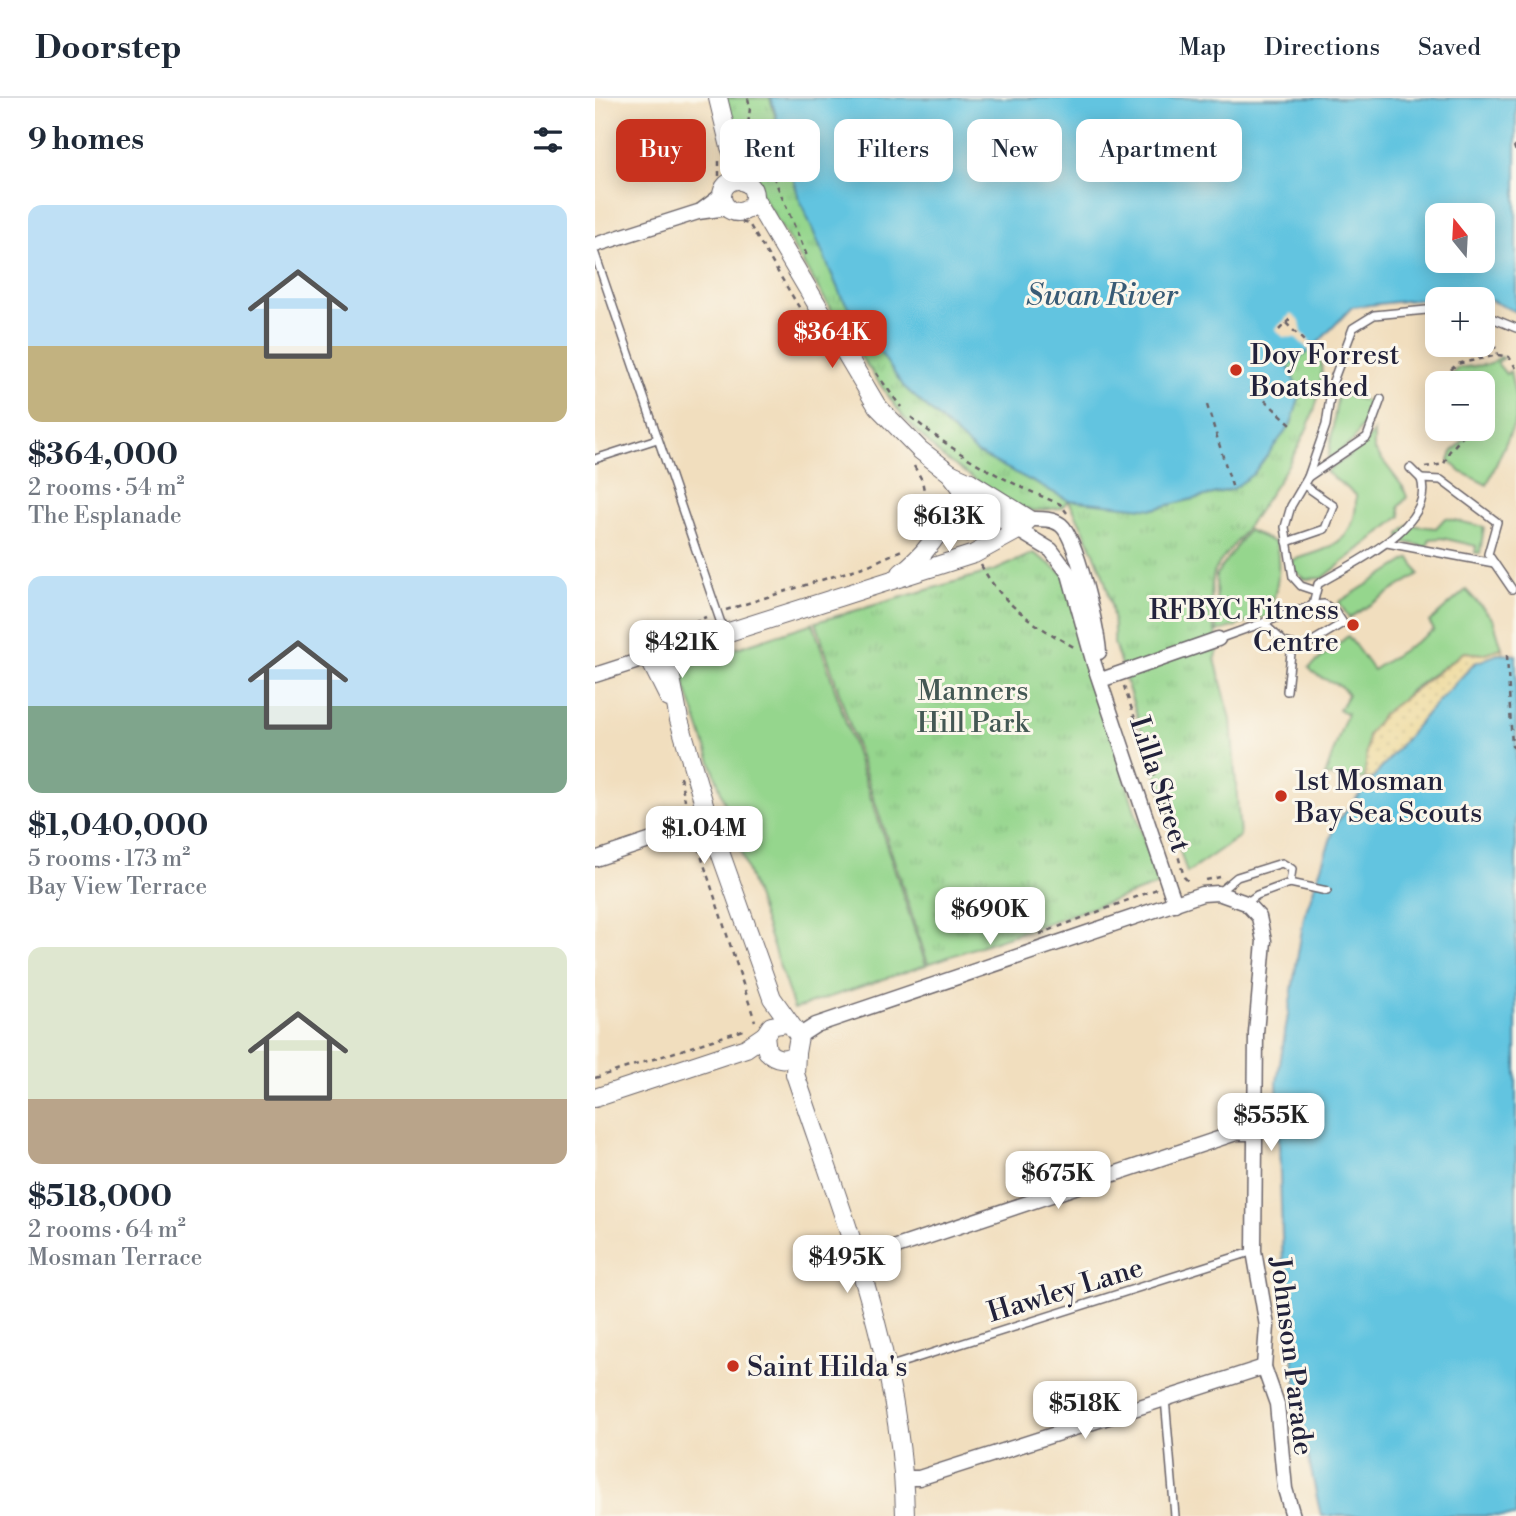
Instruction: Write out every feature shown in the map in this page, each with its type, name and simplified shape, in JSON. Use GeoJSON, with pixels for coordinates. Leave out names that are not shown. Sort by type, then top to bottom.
{"type":"FeatureCollection","features":[{"type":"Feature","properties":{"kind":"street"},"geometry":{"type":"LineString","coordinates":[[718,98],[726,119]]}},
{"type":"Feature","properties":{"kind":"street"},"geometry":{"type":"LineString","coordinates":[[595,675],[654,651],[724,632],[974,554],[1023,524],[967,487],[920,450],[877,406],[804,288],[769,222],[737,203],[726,186],[736,182]]}},
{"type":"Feature","properties":{"kind":"street"},"geometry":{"type":"LineString","coordinates":[[595,245],[698,212],[737,203],[752,188],[741,182]]}},
{"type":"Feature","properties":{"kind":"street"},"geometry":{"type":"LineString","coordinates":[[893,580],[930,547],[967,487]]}},
{"type":"Feature","properties":{"kind":"street","name":"Lilla Street"},"geometry":{"type":"LineString","coordinates":[[1023,524],[1054,521],[1069,537],[1080,569],[1098,643],[1101,680]]}},
{"type":"Feature","properties":{"kind":"street","name":"Lilla Street"},"geometry":{"type":"LineString","coordinates":[[1023,524],[1051,550],[1069,574],[1094,664],[1175,904]]}},
{"type":"Feature","properties":{"kind":"street"},"geometry":{"type":"LineString","coordinates":[[1101,680],[1218,639]]}},
{"type":"Feature","properties":{"kind":"street"},"geometry":{"type":"LineString","coordinates":[[654,651],[680,720],[709,821],[772,998],[776,1036],[795,1074],[857,1260],[888,1367],[905,1478],[905,1516]]}},
{"type":"Feature","properties":{"kind":"street"},"geometry":{"type":"LineString","coordinates":[[595,859],[709,821]]}},
{"type":"Feature","properties":{"kind":"street"},"geometry":{"type":"LineString","coordinates":[[595,1098],[1202,894],[1218,893],[1246,903]]}},
{"type":"Feature","properties":{"kind":"street","name":"Johnson Parade"},"geometry":{"type":"LineString","coordinates":[[1246,903],[1259,917],[1265,941],[1256,1033],[1254,1251],[1267,1326],[1264,1367],[1277,1404],[1281,1464],[1293,1516]]}},
{"type":"Feature","properties":{"kind":"street"},"geometry":{"type":"LineString","coordinates":[[857,1260],[1234,1134],[1253,1133]]}},
{"type":"Feature","properties":{"kind":"street"},"geometry":{"type":"LineString","coordinates":[[905,1478],[919,1478],[1264,1367]]}},
{"type":"Feature","properties":{"kind":"lane"},"geometry":{"type":"LineString","coordinates":[[595,254],[724,632]]}},
{"type":"Feature","properties":{"kind":"lane"},"geometry":{"type":"LineString","coordinates":[[1316,591],[1301,586],[1293,577],[1285,527],[1291,506],[1308,477],[1326,425],[1332,384],[1353,328],[1374,315],[1425,310]]}},
{"type":"Feature","properties":{"kind":"lane"},"geometry":{"type":"LineString","coordinates":[[1495,319],[1516,328]]}},
{"type":"Feature","properties":{"kind":"lane"},"geometry":{"type":"LineString","coordinates":[[1308,477],[1367,437],[1381,399]]}},
{"type":"Feature","properties":{"kind":"lane"},"geometry":{"type":"LineString","coordinates":[[595,459],[657,439]]}},
{"type":"Feature","properties":{"kind":"lane"},"geometry":{"type":"LineString","coordinates":[[1313,605],[1318,584],[1386,543],[1421,507],[1424,494],[1421,479],[1410,468]]}},
{"type":"Feature","properties":{"kind":"lane"},"geometry":{"type":"LineString","coordinates":[[1421,479],[1441,480],[1497,522],[1488,554],[1512,589]]}},
{"type":"Feature","properties":{"kind":"lane"},"geometry":{"type":"LineString","coordinates":[[1287,542],[1325,529],[1334,506],[1304,485]]}},
{"type":"Feature","properties":{"kind":"lane"},"geometry":{"type":"LineString","coordinates":[[1386,543],[1494,562]]}},
{"type":"Feature","properties":{"kind":"lane"},"geometry":{"type":"LineString","coordinates":[[1218,639],[1313,605],[1324,604],[1335,611],[1343,623],[1303,647],[1284,642],[1263,623]]}},
{"type":"Feature","properties":{"kind":"lane"},"geometry":{"type":"LineString","coordinates":[[1287,691],[1292,644]]}},
{"type":"Feature","properties":{"kind":"lane"},"geometry":{"type":"LineString","coordinates":[[1218,893],[1230,881],[1282,863],[1292,869],[1290,883]]}},
{"type":"Feature","properties":{"kind":"lane"},"geometry":{"type":"LineString","coordinates":[[1246,903],[1257,895],[1290,883],[1327,891]]}},
{"type":"Feature","properties":{"kind":"lane","name":"Hawley Lane"},"geometry":{"type":"LineString","coordinates":[[888,1367],[1254,1251]]}},
{"type":"Feature","properties":{"kind":"lane"},"geometry":{"type":"LineString","coordinates":[[1165,1397],[1175,1516]]}},
{"type":"Feature","properties":{"kind":"path"},"geometry":{"type":"LineString","coordinates":[[744,119],[748,98]]}},
{"type":"Feature","properties":{"kind":"path"},"geometry":{"type":"LineString","coordinates":[[1514,146],[1516,152]]}},
{"type":"Feature","properties":{"kind":"path"},"geometry":{"type":"LineString","coordinates":[[776,182],[809,259]]}},
{"type":"Feature","properties":{"kind":"path"},"geometry":{"type":"LineString","coordinates":[[1279,330],[1292,317]]}},
{"type":"Feature","properties":{"kind":"path"},"geometry":{"type":"LineString","coordinates":[[1286,323],[1312,349]]}},
{"type":"Feature","properties":{"kind":"path"},"geometry":{"type":"LineString","coordinates":[[1495,347],[1498,355]]}},
{"type":"Feature","properties":{"kind":"path"},"geometry":{"type":"LineString","coordinates":[[1450,371],[1457,364],[1498,355],[1509,356],[1516,368]]}},
{"type":"Feature","properties":{"kind":"path"},"geometry":{"type":"LineString","coordinates":[[870,363],[904,411],[951,450],[984,470],[1061,504],[1069,514]]}},
{"type":"Feature","properties":{"kind":"path"},"geometry":{"type":"LineString","coordinates":[[1249,387],[1291,424]]}},
{"type":"Feature","properties":{"kind":"path"},"geometry":{"type":"LineString","coordinates":[[1207,405],[1233,489]]}},
{"type":"Feature","properties":{"kind":"path"},"geometry":{"type":"LineString","coordinates":[[1418,462],[1424,468],[1441,466],[1460,441]]}},
{"type":"Feature","properties":{"kind":"path"},"geometry":{"type":"LineString","coordinates":[[918,534],[923,527],[926,500]]}},
{"type":"Feature","properties":{"kind":"path"},"geometry":{"type":"LineString","coordinates":[[723,611],[869,565],[905,548]]}},
{"type":"Feature","properties":{"kind":"path"},"geometry":{"type":"LineString","coordinates":[[654,651],[706,617]]}},
{"type":"Feature","properties":{"kind":"path"},"geometry":{"type":"LineString","coordinates":[[1507,655],[1512,746],[1516,749]]}},
{"type":"Feature","properties":{"kind":"path"},"geometry":{"type":"LineString","coordinates":[[1119,674],[1165,808],[1184,877],[1192,884],[1214,876],[1230,881]]}},
{"type":"Feature","properties":{"kind":"path"},"geometry":{"type":"LineString","coordinates":[[685,770],[679,779],[687,804]]}},
{"type":"Feature","properties":{"kind":"path"},"geometry":{"type":"LineString","coordinates":[[595,1078],[776,1036],[697,843],[690,840]]}},
{"type":"Feature","properties":{"kind":"green space"},"geometry":{"type":"Polygon","coordinates":[[[724,98],[770,98],[776,119],[730,119],[724,98]]]}},
{"type":"Feature","properties":{"kind":"green space"},"geometry":{"type":"Polygon","coordinates":[[[754,182],[794,182],[799,198],[1153,509],[1233,489],[1291,424],[1300,395],[1287,366],[1316,344],[1321,366],[1319,391],[1312,417],[1285,471],[1220,562],[1213,577],[1212,612],[1220,646],[1215,659],[1231,720],[1240,836],[1187,873],[1114,643],[1114,624],[1107,587],[1094,552],[1069,501],[1060,508],[1033,511],[1011,504],[941,456],[904,418],[854,347],[754,182]]]}},
{"type":"Feature","properties":{"kind":"green space"},"geometry":{"type":"Polygon","coordinates":[[[1500,357],[1503,358],[1497,363],[1506,374],[1510,371],[1516,399],[1516,420],[1487,485],[1461,472],[1449,461],[1452,452],[1463,441],[1495,441],[1495,371],[1455,371],[1458,368],[1490,364],[1500,357]]]}},
{"type":"Feature","properties":{"kind":"green space"},"geometry":{"type":"Polygon","coordinates":[[[1338,393],[1367,401],[1371,410],[1353,441],[1328,460],[1338,393]]]}},
{"type":"Feature","properties":{"kind":"green space"},"geometry":{"type":"Polygon","coordinates":[[[1374,431],[1374,449],[1403,487],[1407,497],[1399,507],[1401,516],[1323,578],[1305,579],[1294,570],[1292,560],[1318,552],[1339,541],[1347,533],[1355,511],[1356,495],[1326,472],[1364,445],[1374,431]]]}},
{"type":"Feature","properties":{"kind":"green space"},"geometry":{"type":"Polygon","coordinates":[[[1445,518],[1484,527],[1480,553],[1475,553],[1476,546],[1442,538],[1430,539],[1427,547],[1400,541],[1400,534],[1409,525],[1436,528],[1445,518]]]}},
{"type":"Feature","properties":{"kind":"green space"},"geometry":{"type":"Polygon","coordinates":[[[1248,530],[1276,543],[1278,570],[1274,599],[1267,616],[1217,632],[1216,575],[1248,530]]]}},
{"type":"Feature","properties":{"kind":"green space","name":"Manners Hill Park"},"geometry":{"type":"Polygon","coordinates":[[[1034,553],[1067,576],[1093,676],[1158,885],[928,964],[816,622],[996,570],[1034,553]]]}},
{"type":"Feature","properties":{"kind":"green space"},"geometry":{"type":"Polygon","coordinates":[[[1410,558],[1419,574],[1349,618],[1339,602],[1410,558]]]}},
{"type":"Feature","properties":{"kind":"green space"},"geometry":{"type":"Polygon","coordinates":[[[1466,590],[1493,619],[1502,648],[1482,654],[1464,652],[1411,690],[1368,735],[1365,779],[1325,776],[1347,713],[1339,710],[1348,694],[1340,686],[1318,676],[1309,668],[1348,636],[1373,670],[1434,630],[1429,622],[1466,590]]]}},
{"type":"Feature","properties":{"kind":"green space"},"geometry":{"type":"Polygon","coordinates":[[[813,623],[926,965],[794,1009],[679,667],[813,623]]]}},
{"type":"Feature","properties":{"kind":"sand"},"geometry":{"type":"Polygon","coordinates":[[[1502,648],[1503,655],[1474,663],[1372,779],[1365,779],[1368,735],[1383,714],[1464,652],[1482,654],[1502,648]]]}},
{"type":"Feature","properties":{"kind":"water","name":"Swan River"},"geometry":{"type":"Polygon","coordinates":[[[771,98],[1516,98],[1516,312],[1495,302],[1495,287],[1425,287],[1425,299],[1352,307],[1312,349],[1288,366],[1300,395],[1291,424],[1253,474],[1233,489],[1153,509],[1068,500],[977,453],[904,387],[841,296],[795,182],[820,182],[820,119],[777,119],[771,98]]]}},
{"type":"Feature","properties":{"kind":"water"},"geometry":{"type":"Polygon","coordinates":[[[1498,654],[1516,655],[1516,1516],[1321,1516],[1303,1433],[1284,1297],[1277,1082],[1304,917],[1336,823],[1428,712],[1475,663],[1498,654]]]}},
{"type":"Feature","properties":{"kind":"pier"},"geometry":{"type":"Polygon","coordinates":[[[1292,313],[1300,321],[1302,333],[1317,348],[1312,353],[1296,338],[1283,337],[1275,329],[1292,313]]]}},
{"type":"Feature","properties":{"kind":"place","name":"Doy Forrest Boatshed"},"geometry":{"type":"Point","coordinates":[1236,370]}},
{"type":"Feature","properties":{"kind":"place","name":"RFBYC Fitness Centre"},"geometry":{"type":"Point","coordinates":[1353,625]}},
{"type":"Feature","properties":{"kind":"place","name":"1st Mosman Bay Sea Scouts"},"geometry":{"type":"Point","coordinates":[1281,796]}},
{"type":"Feature","properties":{"kind":"place","name":"Saint Hilda's"},"geometry":{"type":"Point","coordinates":[733,1366]}}]}
